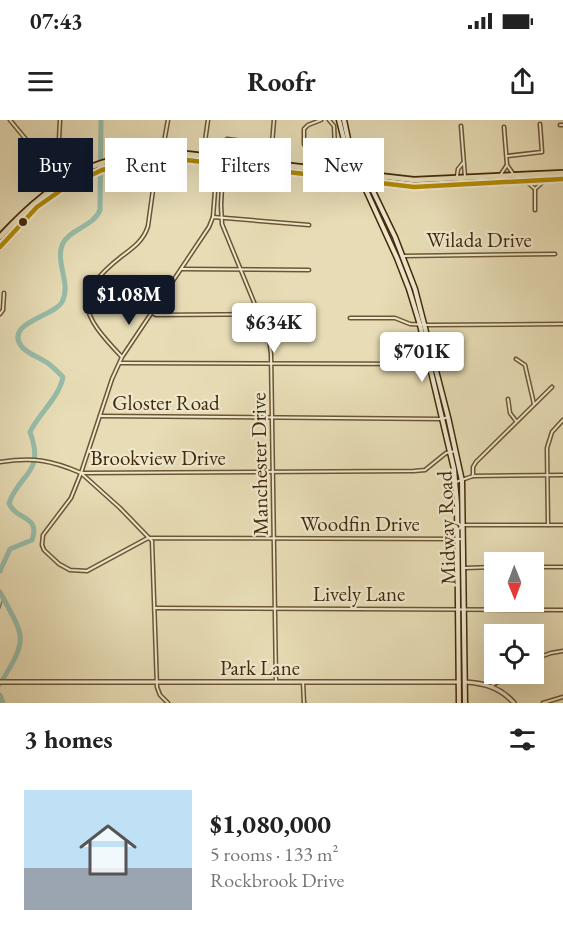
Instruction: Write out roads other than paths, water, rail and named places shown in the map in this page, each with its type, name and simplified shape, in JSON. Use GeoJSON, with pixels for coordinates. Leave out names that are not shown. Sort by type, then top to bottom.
{"type":"FeatureCollection","features":[{"type":"Feature","properties":{"kind":"main road","name":"Midway Road"},"geometry":{"type":"LineString","coordinates":[[341,120],[346,138]]}},
{"type":"Feature","properties":{"kind":"main road","name":"Midway Road"},"geometry":{"type":"LineString","coordinates":[[343,129],[347,138]]}},
{"type":"Feature","properties":{"kind":"main road"},"geometry":{"type":"LineString","coordinates":[[187,154],[199,155]]}},
{"type":"Feature","properties":{"kind":"main road"},"geometry":{"type":"LineString","coordinates":[[430,187],[432,184],[457,179],[563,173]]}},
{"type":"Feature","properties":{"kind":"main road"},"geometry":{"type":"LineString","coordinates":[[384,177],[449,180]]}},
{"type":"Feature","properties":{"kind":"main road"},"geometry":{"type":"LineString","coordinates":[[465,179],[465,185]]}},
{"type":"Feature","properties":{"kind":"main road"},"geometry":{"type":"LineString","coordinates":[[384,183],[430,187],[563,179]]}},
{"type":"Feature","properties":{"kind":"main road"},"geometry":{"type":"LineString","coordinates":[[0,237],[29,206],[48,192]]}},
{"type":"Feature","properties":{"kind":"main road"},"geometry":{"type":"LineString","coordinates":[[0,247],[37,207],[58,192]]}},
{"type":"Feature","properties":{"kind":"main road","name":"Midway Road"},"geometry":{"type":"LineString","coordinates":[[369,192],[397,258],[420,325],[448,417],[462,481],[458,568],[459,703]]}},
{"type":"Feature","properties":{"kind":"main road","name":"Midway Road"},"geometry":{"type":"LineString","coordinates":[[371,192],[389,224],[403,256],[426,325],[431,364],[456,483],[460,525]]}},
{"type":"Feature","properties":{"kind":"main road"},"geometry":{"type":"LineString","coordinates":[[383,227],[389,224]]}},
{"type":"Feature","properties":{"kind":"main road"},"geometry":{"type":"LineString","coordinates":[[397,258],[403,256]]}},
{"type":"Feature","properties":{"kind":"main road","name":"Midway Road"},"geometry":{"type":"LineString","coordinates":[[460,539],[464,568],[465,703]]}},
{"type":"Feature","properties":{"kind":"street"},"geometry":{"type":"LineString","coordinates":[[10,120],[25,138]]}},
{"type":"Feature","properties":{"kind":"street"},"geometry":{"type":"LineString","coordinates":[[59,138],[60,120]]}},
{"type":"Feature","properties":{"kind":"street"},"geometry":{"type":"LineString","coordinates":[[165,138],[168,120]]}},
{"type":"Feature","properties":{"kind":"street"},"geometry":{"type":"LineString","coordinates":[[205,138],[208,120]]}},
{"type":"Feature","properties":{"kind":"street"},"geometry":{"type":"LineString","coordinates":[[273,138],[274,120]]}},
{"type":"Feature","properties":{"kind":"street"},"geometry":{"type":"LineString","coordinates":[[321,120],[306,127],[304,146],[333,149],[336,146],[335,132],[330,120]]}},
{"type":"Feature","properties":{"kind":"street"},"geometry":{"type":"LineString","coordinates":[[507,156],[542,152],[540,124]]}},
{"type":"Feature","properties":{"kind":"street"},"geometry":{"type":"LineString","coordinates":[[461,126],[465,179]]}},
{"type":"Feature","properties":{"kind":"street"},"geometry":{"type":"LineString","coordinates":[[334,128],[343,129]]}},
{"type":"Feature","properties":{"kind":"street"},"geometry":{"type":"LineString","coordinates":[[500,176],[507,165],[504,128]]}},
{"type":"Feature","properties":{"kind":"street"},"geometry":{"type":"LineString","coordinates":[[335,132],[343,129]]}},
{"type":"Feature","properties":{"kind":"street"},"geometry":{"type":"LineString","coordinates":[[195,155],[199,152]]}},
{"type":"Feature","properties":{"kind":"street"},"geometry":{"type":"LineString","coordinates":[[457,179],[458,169],[463,163]]}},
{"type":"Feature","properties":{"kind":"street"},"geometry":{"type":"LineString","coordinates":[[507,165],[515,176]]}},
{"type":"Feature","properties":{"kind":"street"},"geometry":{"type":"LineString","coordinates":[[535,210],[535,189],[544,180]]}},
{"type":"Feature","properties":{"kind":"street"},"geometry":{"type":"LineString","coordinates":[[526,181],[535,189]]}},
{"type":"Feature","properties":{"kind":"street"},"geometry":{"type":"LineString","coordinates":[[122,357],[90,319],[87,298],[97,278],[145,235],[153,192]]}},
{"type":"Feature","properties":{"kind":"street"},"geometry":{"type":"LineString","coordinates":[[148,538],[87,571],[70,570],[50,557],[42,545],[43,535],[66,508],[81,473],[112,379],[122,357],[209,227],[213,218],[216,192]]}},
{"type":"Feature","properties":{"kind":"street"},"geometry":{"type":"LineString","coordinates":[[221,192],[221,218]]}},
{"type":"Feature","properties":{"kind":"street"},"geometry":{"type":"LineString","coordinates":[[213,218],[309,225]]}},
{"type":"Feature","properties":{"kind":"street","name":"Manchester Drive"},"geometry":{"type":"LineString","coordinates":[[221,218],[268,339],[272,364],[276,682]]}},
{"type":"Feature","properties":{"kind":"street","name":"Wilada Drive"},"geometry":{"type":"LineString","coordinates":[[403,256],[555,254]]}},
{"type":"Feature","properties":{"kind":"street"},"geometry":{"type":"LineString","coordinates":[[181,268],[241,271],[309,270]]}},
{"type":"Feature","properties":{"kind":"street"},"geometry":{"type":"LineString","coordinates":[[0,314],[3,310],[4,293]]}},
{"type":"Feature","properties":{"kind":"street"},"geometry":{"type":"LineString","coordinates":[[151,312],[156,315],[309,314]]}},
{"type":"Feature","properties":{"kind":"street"},"geometry":{"type":"LineString","coordinates":[[350,318],[395,318],[420,325],[563,324]]}},
{"type":"Feature","properties":{"kind":"street"},"geometry":{"type":"LineString","coordinates":[[516,359],[525,365],[534,404]]}},
{"type":"Feature","properties":{"kind":"street"},"geometry":{"type":"LineString","coordinates":[[120,363],[431,364]]}},
{"type":"Feature","properties":{"kind":"street"},"geometry":{"type":"LineString","coordinates":[[473,476],[472,467],[476,462],[552,387]]}},
{"type":"Feature","properties":{"kind":"street"},"geometry":{"type":"LineString","coordinates":[[508,399],[510,412],[516,421]]}},
{"type":"Feature","properties":{"kind":"street","name":"Gloster Road"},"geometry":{"type":"LineString","coordinates":[[100,416],[442,419],[448,417]]}},
{"type":"Feature","properties":{"kind":"street"},"geometry":{"type":"LineString","coordinates":[[548,525],[547,448],[552,432],[562,422]]}},
{"type":"Feature","properties":{"kind":"street","name":"Brookview Drive"},"geometry":{"type":"LineString","coordinates":[[0,462],[33,458],[81,473],[420,471],[430,466],[442,455],[456,451]]}},
{"type":"Feature","properties":{"kind":"street"},"geometry":{"type":"LineString","coordinates":[[81,473],[120,508],[153,544],[157,682],[160,695],[168,703]]}},
{"type":"Feature","properties":{"kind":"street"},"geometry":{"type":"LineString","coordinates":[[456,483],[473,476],[563,475]]}},
{"type":"Feature","properties":{"kind":"street"},"geometry":{"type":"LineString","coordinates":[[460,525],[563,525]]}},
{"type":"Feature","properties":{"kind":"street","name":"Woodfin Drive"},"geometry":{"type":"LineString","coordinates":[[148,538],[460,539]]}},
{"type":"Feature","properties":{"kind":"street"},"geometry":{"type":"LineString","coordinates":[[458,568],[484,567]]}},
{"type":"Feature","properties":{"kind":"street"},"geometry":{"type":"LineString","coordinates":[[544,567],[563,567]]}},
{"type":"Feature","properties":{"kind":"street","name":"Lively Lane"},"geometry":{"type":"LineString","coordinates":[[155,608],[563,610]]}},
{"type":"Feature","properties":{"kind":"street"},"geometry":{"type":"LineString","coordinates":[[544,655],[563,651]]}},
{"type":"Feature","properties":{"kind":"street","name":"Park Lane"},"geometry":{"type":"LineString","coordinates":[[0,682],[465,682],[491,686],[514,703]]}},
{"type":"Feature","properties":{"kind":"street"},"geometry":{"type":"LineString","coordinates":[[303,682],[304,703]]}},
{"type":"Feature","properties":{"kind":"street"},"geometry":{"type":"LineString","coordinates":[[543,703],[563,697]]}},
{"type":"Feature","properties":{"kind":"waterway"},"geometry":{"type":"LineString","coordinates":[[0,571],[10,549],[32,540],[34,532],[31,522],[12,509],[9,503],[33,464],[35,456],[30,432],[53,399],[63,377],[49,364],[22,347],[18,339],[19,332],[24,326],[50,312],[62,302],[65,295],[60,257],[63,243],[71,234],[93,220],[100,210],[101,120]]}},
{"type":"Feature","properties":{"kind":"waterway"},"geometry":{"type":"LineString","coordinates":[[0,592],[19,629],[20,638],[16,656],[0,684]]}},
{"type":"Feature","properties":{"kind":"waterway"},"geometry":{"type":"LineString","coordinates":[[0,608],[3,598]]}},
{"type":"Feature","properties":{"kind":"waterway"},"geometry":{"type":"LineString","coordinates":[[0,695],[3,703]]}}]}
